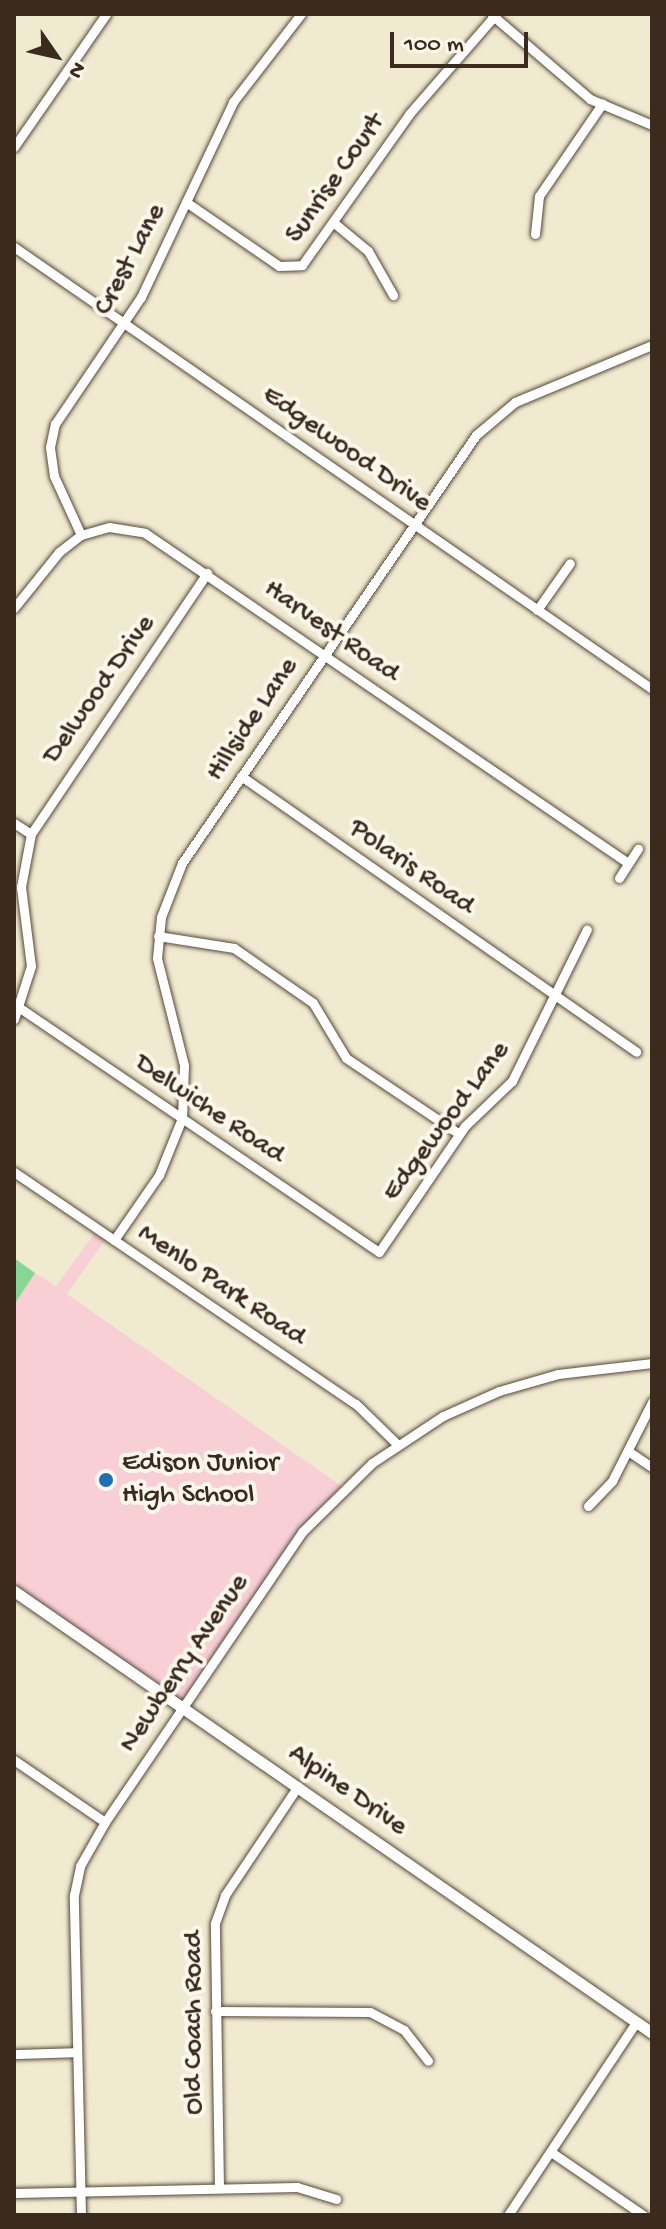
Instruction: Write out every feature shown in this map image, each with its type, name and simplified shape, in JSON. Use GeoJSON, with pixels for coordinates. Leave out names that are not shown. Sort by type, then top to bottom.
{"type":"FeatureCollection","features":[{"type":"Feature","properties":{"kind":"street"},"geometry":{"type":"LineString","coordinates":[[14,147],[106,14]]}},
{"type":"Feature","properties":{"kind":"street","name":"Crest Lane"},"geometry":{"type":"LineString","coordinates":[[81,535],[54,476],[52,436],[61,412],[154,273],[233,102],[301,14]]}},
{"type":"Feature","properties":{"kind":"street"},"geometry":{"type":"LineString","coordinates":[[494,15],[602,104],[652,125]]}},
{"type":"Feature","properties":{"kind":"street","name":"Sunrise Court"},"geometry":{"type":"LineString","coordinates":[[186,202],[285,269],[307,261],[410,113],[494,15]]}},
{"type":"Feature","properties":{"kind":"street"},"geometry":{"type":"LineString","coordinates":[[535,234],[539,196],[602,104]]}},
{"type":"Feature","properties":{"kind":"street"},"geometry":{"type":"LineString","coordinates":[[333,222],[368,251],[393,295]]}},
{"type":"Feature","properties":{"kind":"street","name":"Edgewood Drive"},"geometry":{"type":"LineString","coordinates":[[14,247],[652,689]]}},
{"type":"Feature","properties":{"kind":"street","name":"Hillside Lane"},"geometry":{"type":"LineString","coordinates":[[114,1240],[159,1175],[182,1118],[184,1065],[160,979],[158,936],[172,881],[476,435],[500,412],[652,345]]}},
{"type":"Feature","properties":{"kind":"street","name":"Harvest Road"},"geometry":{"type":"LineString","coordinates":[[81,535],[109,527],[133,529],[207,573],[628,863]]}},
{"type":"Feature","properties":{"kind":"street"},"geometry":{"type":"LineString","coordinates":[[14,608],[59,552],[81,535]]}},
{"type":"Feature","properties":{"kind":"street"},"geometry":{"type":"LineString","coordinates":[[537,610],[570,563]]}},
{"type":"Feature","properties":{"kind":"street","name":"Delwood Drive"},"geometry":{"type":"LineString","coordinates":[[14,1019],[31,966],[21,887],[31,834],[207,573]]}},
{"type":"Feature","properties":{"kind":"street","name":"Polaris Road"},"geometry":{"type":"LineString","coordinates":[[241,776],[636,1052]]}},
{"type":"Feature","properties":{"kind":"street"},"geometry":{"type":"LineString","coordinates":[[14,823],[31,834]]}},
{"type":"Feature","properties":{"kind":"street"},"geometry":{"type":"LineString","coordinates":[[619,878],[638,849]]}},
{"type":"Feature","properties":{"kind":"street","name":"Edgewood Lane"},"geometry":{"type":"LineString","coordinates":[[379,1252],[459,1134],[512,1081],[587,929]]}},
{"type":"Feature","properties":{"kind":"street"},"geometry":{"type":"LineString","coordinates":[[158,936],[234,948],[313,1003],[346,1058],[459,1134]]}},
{"type":"Feature","properties":{"kind":"street","name":"Delwiche Road"},"geometry":{"type":"LineString","coordinates":[[17,1006],[379,1252]]}},
{"type":"Feature","properties":{"kind":"street","name":"Menlo Park Road"},"geometry":{"type":"LineString","coordinates":[[14,1172],[356,1404],[397,1444]]}},
{"type":"Feature","properties":{"kind":"street","name":"Newberry Avenue"},"geometry":{"type":"LineString","coordinates":[[81,2215],[74,1895],[80,1866],[105,1822],[302,1532],[349,1483],[397,1444],[443,1416],[513,1386],[588,1369],[652,1363]]}},
{"type":"Feature","properties":{"kind":"street"},"geometry":{"type":"LineString","coordinates":[[588,1506],[612,1481],[652,1402]]}},
{"type":"Feature","properties":{"kind":"street"},"geometry":{"type":"LineString","coordinates":[[628,1451],[652,1467]]}},
{"type":"Feature","properties":{"kind":"street","name":"Alpine Drive"},"geometry":{"type":"LineString","coordinates":[[14,1591],[652,2033]]}},
{"type":"Feature","properties":{"kind":"street"},"geometry":{"type":"LineString","coordinates":[[14,1760],[105,1822]]}},
{"type":"Feature","properties":{"kind":"street","name":"Old Coach Road"},"geometry":{"type":"LineString","coordinates":[[219,2188],[215,2011],[218,1910],[298,1786]]}},
{"type":"Feature","properties":{"kind":"street"},"geometry":{"type":"LineString","coordinates":[[215,2011],[370,2012],[404,2030],[428,2061]]}},
{"type":"Feature","properties":{"kind":"street"},"geometry":{"type":"LineString","coordinates":[[508,2215],[636,2022]]}},
{"type":"Feature","properties":{"kind":"street"},"geometry":{"type":"LineString","coordinates":[[14,2054],[77,2052]]}},
{"type":"Feature","properties":{"kind":"street"},"geometry":{"type":"LineString","coordinates":[[551,2152],[643,2215]]}},
{"type":"Feature","properties":{"kind":"street"},"geometry":{"type":"LineString","coordinates":[[14,2193],[297,2187],[336,2199]]}},
{"type":"Feature","properties":{"kind":"shaded area"},"geometry":{"type":"Polygon","coordinates":[[[98,1229],[108,1236],[67,1294],[344,1488],[322,1510],[183,1707],[14,1591],[14,1305],[35,1273],[56,1286],[98,1229]]]}},
{"type":"Feature","properties":{"kind":"green space"},"geometry":{"type":"Polygon","coordinates":[[[14,1258],[35,1273],[14,1305],[14,1258]]]}},
{"type":"Feature","properties":{"kind":"place","name":"Edison Junior High School"},"geometry":{"type":"Point","coordinates":[106,1480]}}]}
